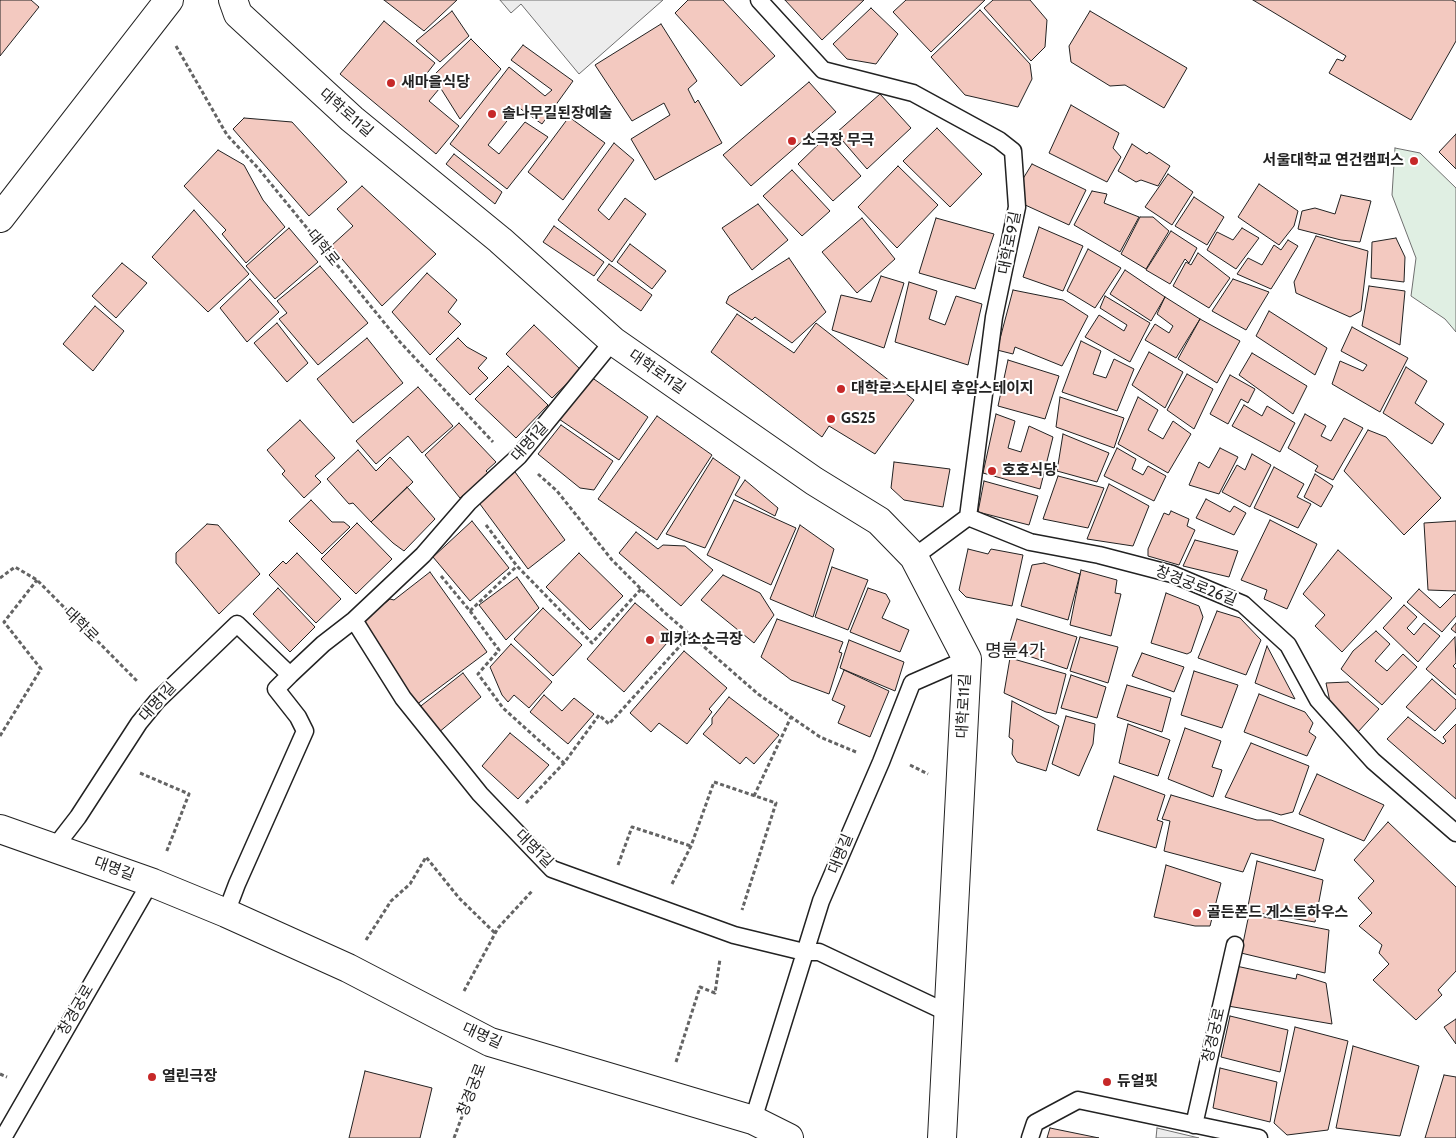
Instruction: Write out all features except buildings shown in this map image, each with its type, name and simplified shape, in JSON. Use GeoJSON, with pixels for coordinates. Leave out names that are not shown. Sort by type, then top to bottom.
{"type":"FeatureCollection","features":[{"type":"Feature","properties":{"kind":"street","name":"대학로11길"},"geometry":{"type":"LineString","coordinates":[[233,0],[238,14],[352,119],[500,240],[613,341],[814,481],[879,521],[914,557],[967,659],[942,1138]]}},
{"type":"Feature","properties":{"kind":"street"},"geometry":{"type":"LineString","coordinates":[[0,218],[163,7]]}},
{"type":"Feature","properties":{"kind":"street","name":"대명길"},"geometry":{"type":"LineString","coordinates":[[0,829],[152,883],[226,913],[348,968],[490,1042],[753,1120],[790,1138]]}},
{"type":"Feature","properties":{"kind":"lane","name":"대학로9길"},"geometry":{"type":"LineString","coordinates":[[758,0],[823,70],[914,93],[999,140],[1013,151],[1017,207],[994,317],[968,517]]}},
{"type":"Feature","properties":{"kind":"lane","name":"대명1길"},"geometry":{"type":"LineString","coordinates":[[54,848],[78,817],[139,723],[157,701],[237,624],[290,675],[323,644],[354,620],[423,554],[469,502],[519,456],[613,341]]}},
{"type":"Feature","properties":{"kind":"lane"},"geometry":{"type":"LineString","coordinates":[[914,557],[968,517]]}},
{"type":"Feature","properties":{"kind":"lane","name":"창경궁로26길"},"geometry":{"type":"LineString","coordinates":[[968,517],[1030,542],[1100,555],[1172,574],[1243,604],[1288,645],[1318,700],[1373,761],[1456,834]]}},
{"type":"Feature","properties":{"kind":"lane","name":"대명1길"},"geometry":{"type":"LineString","coordinates":[[354,620],[403,698],[480,794],[552,869],[729,933],[804,952],[819,952],[948,1013]]}},
{"type":"Feature","properties":{"kind":"lane","name":"대명길"},"geometry":{"type":"LineString","coordinates":[[753,1120],[780,1041],[804,952],[822,900],[881,762],[912,683],[967,659]]}},
{"type":"Feature","properties":{"kind":"lane"},"geometry":{"type":"LineString","coordinates":[[226,913],[305,731],[298,717],[276,689],[290,675]]}},
{"type":"Feature","properties":{"kind":"lane","name":"창경궁로"},"geometry":{"type":"LineString","coordinates":[[2,1138],[152,883]]}},
{"type":"Feature","properties":{"kind":"lane","name":"창경궁로"},"geometry":{"type":"LineString","coordinates":[[1194,1125],[1235,945]]}},
{"type":"Feature","properties":{"kind":"lane"},"geometry":{"type":"LineString","coordinates":[[1030,1138],[1035,1123],[1078,1100],[1259,1138]]}},
{"type":"Feature","properties":{"kind":"path","name":"대학로"},"geometry":{"type":"LineString","coordinates":[[163,7],[228,135],[258,168],[400,342],[498,448],[519,456]]}},
{"type":"Feature","properties":{"kind":"path"},"geometry":{"type":"LineString","coordinates":[[519,456],[557,491],[612,560],[641,589],[690,635],[758,694],[820,737],[881,762],[913,765],[959,792]]}},
{"type":"Feature","properties":{"kind":"path"},"geometry":{"type":"LineString","coordinates":[[469,502],[517,566],[592,643],[641,589]]}},
{"type":"Feature","properties":{"kind":"path"},"geometry":{"type":"LineString","coordinates":[[423,554],[499,650],[478,674],[503,708],[564,763]]}},
{"type":"Feature","properties":{"kind":"path"},"geometry":{"type":"LineString","coordinates":[[470,611],[517,566]]}},
{"type":"Feature","properties":{"kind":"path","name":"대학로"},"geometry":{"type":"LineString","coordinates":[[0,578],[15,567],[37,580],[157,701]]}},
{"type":"Feature","properties":{"kind":"path"},"geometry":{"type":"LineString","coordinates":[[0,736],[41,669],[4,622],[37,580]]}},
{"type":"Feature","properties":{"kind":"path"},"geometry":{"type":"LineString","coordinates":[[508,822],[564,763],[599,715],[609,724],[690,635]]}},
{"type":"Feature","properties":{"kind":"path"},"geometry":{"type":"LineString","coordinates":[[754,796],[791,717]]}},
{"type":"Feature","properties":{"kind":"path"},"geometry":{"type":"LineString","coordinates":[[114,762],[189,794],[152,883]]}},
{"type":"Feature","properties":{"kind":"path"},"geometry":{"type":"LineString","coordinates":[[661,907],[691,846],[714,782],[776,803],[729,933],[715,993],[700,988],[666,1094]]}},
{"type":"Feature","properties":{"kind":"path"},"geometry":{"type":"LineString","coordinates":[[609,889],[632,827],[691,846]]}},
{"type":"Feature","properties":{"kind":"path"},"geometry":{"type":"LineString","coordinates":[[348,968],[391,901],[410,884],[426,856],[459,898],[495,934]]}},
{"type":"Feature","properties":{"kind":"path"},"geometry":{"type":"LineString","coordinates":[[448,1020],[498,928],[552,869]]}},
{"type":"Feature","properties":{"kind":"path","name":"창경궁로"},"geometry":{"type":"LineString","coordinates":[[454,1138],[490,1042]]}},
{"type":"Feature","properties":{"kind":"green space"},"geometry":{"type":"Polygon","coordinates":[[[1395,148],[1420,153],[1456,188],[1456,332],[1445,319],[1411,296],[1416,258],[1392,195],[1395,148]]]}},
{"type":"Feature","properties":{"kind":"shaded area"},"geometry":{"type":"Polygon","coordinates":[[[500,0],[663,0],[579,74],[521,4],[511,13],[500,0]]]}},
{"type":"Feature","properties":{"kind":"shaded area"},"geometry":{"type":"Polygon","coordinates":[[[1157,1128],[1199,1138],[1156,1138],[1157,1128]]]}},
{"type":"Feature","properties":{"kind":"place","name":"새마을식당"},"geometry":{"type":"Point","coordinates":[391,83]}},
{"type":"Feature","properties":{"kind":"place","name":"솔나무길된장예술"},"geometry":{"type":"Point","coordinates":[492,114]}},
{"type":"Feature","properties":{"kind":"place","name":"소극장 무극"},"geometry":{"type":"Point","coordinates":[792,141]}},
{"type":"Feature","properties":{"kind":"place","name":"서울대학교 연건캠퍼스"},"geometry":{"type":"Point","coordinates":[1414,161]}},
{"type":"Feature","properties":{"kind":"place","name":"대학로스타시티 후암스테이지"},"geometry":{"type":"Point","coordinates":[841,389]}},
{"type":"Feature","properties":{"kind":"place","name":"GS25"},"geometry":{"type":"Point","coordinates":[831,419]}},
{"type":"Feature","properties":{"kind":"place","name":"호호식당"},"geometry":{"type":"Point","coordinates":[992,471]}},
{"type":"Feature","properties":{"kind":"place","name":"피카소소극장"},"geometry":{"type":"Point","coordinates":[650,640]}},
{"type":"Feature","properties":{"kind":"place","name":"골든폰드 게스트하우스"},"geometry":{"type":"Point","coordinates":[1197,913]}},
{"type":"Feature","properties":{"kind":"place","name":"열린극장"},"geometry":{"type":"Point","coordinates":[152,1077]}},
{"type":"Feature","properties":{"kind":"place","name":"듀얼핏"},"geometry":{"type":"Point","coordinates":[1107,1082]}},
{"type":"Feature","properties":{"kind":"district","name":"명륜4가"},"geometry":{"type":"Point","coordinates":[1015,652]}}]}
